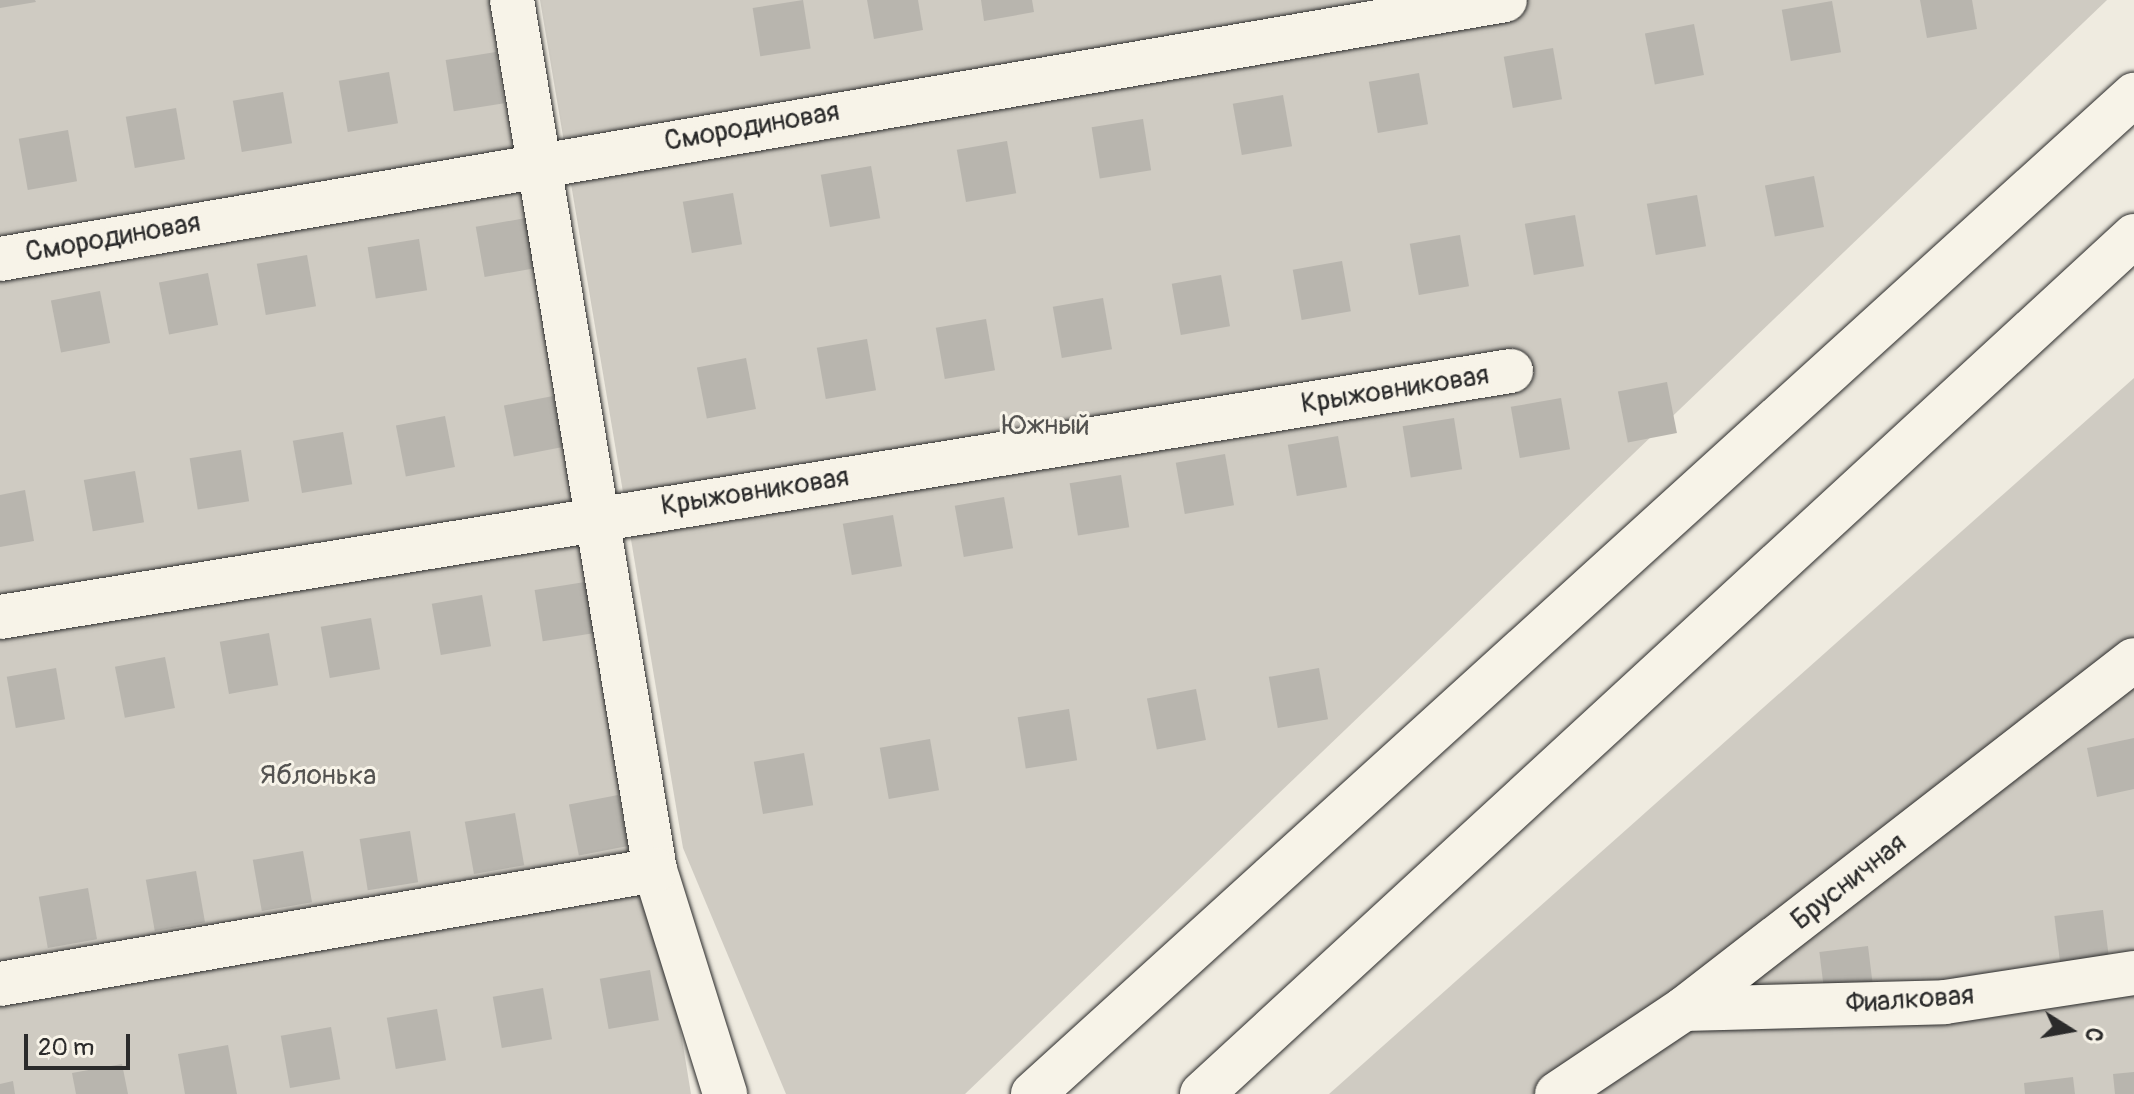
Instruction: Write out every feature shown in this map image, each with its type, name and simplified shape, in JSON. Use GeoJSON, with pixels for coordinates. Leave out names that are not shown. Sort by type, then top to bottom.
{"type":"FeatureCollection","features":[{"type":"Feature","properties":{"kind":"street"},"geometry":{"type":"LineString","coordinates":[[512,0],[655,870],[725,1094]]}},
{"type":"Feature","properties":{"kind":"street","name":"Смородиновая"},"geometry":{"type":"LineString","coordinates":[[0,259],[539,162],[1505,0]]}},
{"type":"Feature","properties":{"kind":"street"},"geometry":{"type":"LineString","coordinates":[[1033,1094],[2134,95]]}},
{"type":"Feature","properties":{"kind":"street"},"geometry":{"type":"LineString","coordinates":[[1202,1094],[2134,236]]}},
{"type":"Feature","properties":{"kind":"street","name":"Крыжовниковая"},"geometry":{"type":"LineString","coordinates":[[0,617],[597,517],[1511,371]]}},
{"type":"Feature","properties":{"kind":"street","name":"Брусничная"},"geometry":{"type":"LineString","coordinates":[[1557,1094],[1684,1009],[2134,660]]}},
{"type":"Feature","properties":{"kind":"street"},"geometry":{"type":"LineString","coordinates":[[0,984],[655,870]]}},
{"type":"Feature","properties":{"kind":"street","name":"Фиалковая"},"geometry":{"type":"LineString","coordinates":[[1684,1009],[1945,1002],[2134,973]]}},
{"type":"Feature","properties":{"kind":"green space","name":"Яблонька"},"geometry":{"type":"Polygon","coordinates":[[[0,0],[512,0],[691,1094],[0,1094],[0,0]]]}},
{"type":"Feature","properties":{"kind":"green space","name":"Южный"},"geometry":{"type":"Polygon","coordinates":[[[540,0],[2107,0],[965,1094],[786,1094],[683,848],[540,0]]]}},
{"type":"Feature","properties":{"kind":"green space"},"geometry":{"type":"Polygon","coordinates":[[[2134,378],[2134,1094],[1329,1094],[2134,378]]]}},
{"type":"Feature","properties":{"kind":"building"},"geometry":{"type":"Polygon","coordinates":[[[0,0],[35,0],[36,2],[0,8],[0,0]]]}},
{"type":"Feature","properties":{"kind":"building"},"geometry":{"type":"Polygon","coordinates":[[[803,0],[811,48],[760,56],[753,8],[803,0]]]}},
{"type":"Feature","properties":{"kind":"building"},"geometry":{"type":"Polygon","coordinates":[[[867,0],[918,0],[923,30],[874,39],[867,0]]]}},
{"type":"Feature","properties":{"kind":"building"},"geometry":{"type":"Polygon","coordinates":[[[981,0],[1032,0],[1034,12],[984,21],[981,0]]]}},
{"type":"Feature","properties":{"kind":"building"},"geometry":{"type":"Polygon","coordinates":[[[1920,0],[1972,0],[1977,29],[1927,38],[1920,0]]]}},
{"type":"Feature","properties":{"kind":"building"},"geometry":{"type":"Polygon","coordinates":[[[1832,1],[1841,52],[1791,61],[1782,10],[1832,1]]]}},
{"type":"Feature","properties":{"kind":"building"},"geometry":{"type":"Polygon","coordinates":[[[1694,24],[1704,75],[1655,85],[1645,34],[1694,24]]]}},
{"type":"Feature","properties":{"kind":"building"},"geometry":{"type":"Polygon","coordinates":[[[1553,48],[1562,99],[1513,108],[1504,57],[1553,48]]]}},
{"type":"Feature","properties":{"kind":"building"},"geometry":{"type":"Polygon","coordinates":[[[496,52],[504,103],[454,111],[446,60],[496,52]]]}},
{"type":"Feature","properties":{"kind":"building"},"geometry":{"type":"Polygon","coordinates":[[[389,72],[398,123],[348,132],[339,81],[389,72]]]}},
{"type":"Feature","properties":{"kind":"building"},"geometry":{"type":"Polygon","coordinates":[[[1419,73],[1428,124],[1378,133],[1369,82],[1419,73]]]}},
{"type":"Feature","properties":{"kind":"building"},"geometry":{"type":"Polygon","coordinates":[[[283,92],[292,143],[242,152],[233,101],[283,92]]]}},
{"type":"Feature","properties":{"kind":"building"},"geometry":{"type":"Polygon","coordinates":[[[1283,95],[1292,146],[1242,155],[1233,104],[1283,95]]]}},
{"type":"Feature","properties":{"kind":"building"},"geometry":{"type":"Polygon","coordinates":[[[176,108],[185,159],[135,168],[126,117],[176,108]]]}},
{"type":"Feature","properties":{"kind":"building"},"geometry":{"type":"Polygon","coordinates":[[[1143,119],[1151,170],[1100,178],[1092,127],[1143,119]]]}},
{"type":"Feature","properties":{"kind":"building"},"geometry":{"type":"Polygon","coordinates":[[[68,130],[77,181],[28,190],[19,139],[68,130]]]}},
{"type":"Feature","properties":{"kind":"building"},"geometry":{"type":"Polygon","coordinates":[[[1007,141],[1016,193],[966,202],[957,150],[1007,141]]]}},
{"type":"Feature","properties":{"kind":"building"},"geometry":{"type":"Polygon","coordinates":[[[871,166],[880,218],[830,227],[821,175],[871,166]]]}},
{"type":"Feature","properties":{"kind":"building"},"geometry":{"type":"Polygon","coordinates":[[[1814,176],[1824,227],[1775,237],[1765,186],[1814,176]]]}},
{"type":"Feature","properties":{"kind":"building"},"geometry":{"type":"Polygon","coordinates":[[[733,193],[742,244],[692,253],[683,202],[733,193]]]}},
{"type":"Feature","properties":{"kind":"building"},"geometry":{"type":"Polygon","coordinates":[[[1697,195],[1706,246],[1656,255],[1647,204],[1697,195]]]}},
{"type":"Feature","properties":{"kind":"building"},"geometry":{"type":"Polygon","coordinates":[[[1575,215],[1584,266],[1534,275],[1525,224],[1575,215]]]}},
{"type":"Feature","properties":{"kind":"building"},"geometry":{"type":"Polygon","coordinates":[[[526,218],[535,268],[485,277],[476,227],[526,218]]]}},
{"type":"Feature","properties":{"kind":"building"},"geometry":{"type":"Polygon","coordinates":[[[1460,235],[1469,286],[1419,295],[1410,244],[1460,235]]]}},
{"type":"Feature","properties":{"kind":"building"},"geometry":{"type":"Polygon","coordinates":[[[419,239],[427,290],[376,298],[368,247],[419,239]]]}},
{"type":"Feature","properties":{"kind":"building"},"geometry":{"type":"Polygon","coordinates":[[[307,255],[316,306],[266,315],[257,264],[307,255]]]}},
{"type":"Feature","properties":{"kind":"building"},"geometry":{"type":"Polygon","coordinates":[[[1342,261],[1351,311],[1302,320],[1293,270],[1342,261]]]}},
{"type":"Feature","properties":{"kind":"building"},"geometry":{"type":"Polygon","coordinates":[[[208,273],[218,325],[169,335],[159,283],[208,273]]]}},
{"type":"Feature","properties":{"kind":"building"},"geometry":{"type":"Polygon","coordinates":[[[1221,275],[1230,326],[1181,335],[1172,284],[1221,275]]]}},
{"type":"Feature","properties":{"kind":"building"},"geometry":{"type":"Polygon","coordinates":[[[100,291],[110,343],[61,353],[51,301],[100,291]]]}},
{"type":"Feature","properties":{"kind":"building"},"geometry":{"type":"Polygon","coordinates":[[[1103,298],[1112,349],[1062,358],[1053,307],[1103,298]]]}},
{"type":"Feature","properties":{"kind":"building"},"geometry":{"type":"Polygon","coordinates":[[[986,319],[995,370],[945,379],[936,328],[986,319]]]}},
{"type":"Feature","properties":{"kind":"building"},"geometry":{"type":"Polygon","coordinates":[[[867,339],[876,390],[826,399],[817,348],[867,339]]]}},
{"type":"Feature","properties":{"kind":"building"},"geometry":{"type":"Polygon","coordinates":[[[746,358],[756,409],[707,419],[697,368],[746,358]]]}},
{"type":"Feature","properties":{"kind":"building"},"geometry":{"type":"Polygon","coordinates":[[[1667,382],[1677,433],[1628,443],[1618,392],[1667,382]]]}},
{"type":"Feature","properties":{"kind":"building"},"geometry":{"type":"Polygon","coordinates":[[[553,396],[563,447],[514,457],[504,406],[553,396]]]}},
{"type":"Feature","properties":{"kind":"building"},"geometry":{"type":"Polygon","coordinates":[[[1561,398],[1570,449],[1520,458],[1511,407],[1561,398]]]}},
{"type":"Feature","properties":{"kind":"building"},"geometry":{"type":"Polygon","coordinates":[[[445,416],[455,467],[406,477],[396,426],[445,416]]]}},
{"type":"Feature","properties":{"kind":"building"},"geometry":{"type":"Polygon","coordinates":[[[1454,418],[1462,469],[1411,477],[1403,426],[1454,418]]]}},
{"type":"Feature","properties":{"kind":"building"},"geometry":{"type":"Polygon","coordinates":[[[343,432],[352,484],[302,493],[293,441],[343,432]]]}},
{"type":"Feature","properties":{"kind":"building"},"geometry":{"type":"Polygon","coordinates":[[[1338,436],[1347,487],[1297,496],[1288,445],[1338,436]]]}},
{"type":"Feature","properties":{"kind":"building"},"geometry":{"type":"Polygon","coordinates":[[[241,450],[249,501],[198,509],[190,458],[241,450]]]}},
{"type":"Feature","properties":{"kind":"building"},"geometry":{"type":"Polygon","coordinates":[[[1225,454],[1234,505],[1185,514],[1176,463],[1225,454]]]}},
{"type":"Feature","properties":{"kind":"building"},"geometry":{"type":"Polygon","coordinates":[[[135,471],[144,522],[93,531],[84,480],[135,471]]]}},
{"type":"Feature","properties":{"kind":"building"},"geometry":{"type":"Polygon","coordinates":[[[1121,475],[1129,527],[1078,535],[1070,483],[1121,475]]]}},
{"type":"Feature","properties":{"kind":"building"},"geometry":{"type":"Polygon","coordinates":[[[25,490],[34,541],[0,547],[0,495],[25,490]]]}},
{"type":"Feature","properties":{"kind":"building"},"geometry":{"type":"Polygon","coordinates":[[[1004,497],[1013,548],[964,557],[955,506],[1004,497]]]}},
{"type":"Feature","properties":{"kind":"building"},"geometry":{"type":"Polygon","coordinates":[[[893,515],[902,566],[852,575],[843,524],[893,515]]]}},
{"type":"Feature","properties":{"kind":"building"},"geometry":{"type":"Polygon","coordinates":[[[585,582],[593,633],[543,641],[535,590],[585,582]]]}},
{"type":"Feature","properties":{"kind":"building"},"geometry":{"type":"Polygon","coordinates":[[[482,595],[491,646],[441,655],[432,604],[482,595]]]}},
{"type":"Feature","properties":{"kind":"building"},"geometry":{"type":"Polygon","coordinates":[[[371,618],[380,669],[330,678],[321,627],[371,618]]]}},
{"type":"Feature","properties":{"kind":"building"},"geometry":{"type":"Polygon","coordinates":[[[269,633],[278,685],[229,694],[220,642],[269,633]]]}},
{"type":"Feature","properties":{"kind":"building"},"geometry":{"type":"Polygon","coordinates":[[[165,657],[175,708],[125,718],[115,667],[165,657]]]}},
{"type":"Feature","properties":{"kind":"building"},"geometry":{"type":"Polygon","coordinates":[[[56,668],[65,719],[16,728],[7,677],[56,668]]]}},
{"type":"Feature","properties":{"kind":"building"},"geometry":{"type":"Polygon","coordinates":[[[1319,668],[1328,719],[1278,728],[1269,677],[1319,668]]]}},
{"type":"Feature","properties":{"kind":"building"},"geometry":{"type":"Polygon","coordinates":[[[1196,689],[1206,740],[1157,750],[1147,699],[1196,689]]]}},
{"type":"Feature","properties":{"kind":"building"},"geometry":{"type":"Polygon","coordinates":[[[1069,709],[1077,760],[1026,768],[1018,717],[1069,709]]]}},
{"type":"Feature","properties":{"kind":"building"},"geometry":{"type":"Polygon","coordinates":[[[2134,738],[2134,789],[2097,797],[2087,748],[2134,738]]]}},
{"type":"Feature","properties":{"kind":"building"},"geometry":{"type":"Polygon","coordinates":[[[930,739],[939,790],[889,799],[880,748],[930,739]]]}},
{"type":"Feature","properties":{"kind":"building"},"geometry":{"type":"Polygon","coordinates":[[[804,753],[813,805],[763,814],[754,762],[804,753]]]}},
{"type":"Feature","properties":{"kind":"building"},"geometry":{"type":"Polygon","coordinates":[[[618,795],[628,846],[579,856],[569,805],[618,795]]]}},
{"type":"Feature","properties":{"kind":"building"},"geometry":{"type":"Polygon","coordinates":[[[515,813],[524,865],[474,874],[465,822],[515,813]]]}},
{"type":"Feature","properties":{"kind":"building"},"geometry":{"type":"Polygon","coordinates":[[[410,831],[418,882],[368,890],[360,839],[410,831]]]}},
{"type":"Feature","properties":{"kind":"building"},"geometry":{"type":"Polygon","coordinates":[[[303,851],[312,902],[262,911],[253,860],[303,851]]]}},
{"type":"Feature","properties":{"kind":"building"},"geometry":{"type":"Polygon","coordinates":[[[196,871],[205,922],[155,931],[146,880],[196,871]]]}},
{"type":"Feature","properties":{"kind":"building"},"geometry":{"type":"Polygon","coordinates":[[[88,888],[97,939],[48,948],[39,897],[88,888]]]}},
{"type":"Feature","properties":{"kind":"building"},"geometry":{"type":"Polygon","coordinates":[[[2103,910],[2109,961],[2061,967],[2054,916],[2103,910]]]}},
{"type":"Feature","properties":{"kind":"building"},"geometry":{"type":"Polygon","coordinates":[[[1868,946],[1874,998],[1826,1004],[1819,952],[1868,946]]]}},
{"type":"Feature","properties":{"kind":"building"},"geometry":{"type":"Polygon","coordinates":[[[650,970],[659,1020],[609,1029],[600,979],[650,970]]]}},
{"type":"Feature","properties":{"kind":"building"},"geometry":{"type":"Polygon","coordinates":[[[543,988],[552,1039],[502,1048],[493,997],[543,988]]]}},
{"type":"Feature","properties":{"kind":"building"},"geometry":{"type":"Polygon","coordinates":[[[437,1009],[446,1060],[396,1069],[387,1018],[437,1009]]]}},
{"type":"Feature","properties":{"kind":"building"},"geometry":{"type":"Polygon","coordinates":[[[331,1027],[340,1079],[290,1088],[281,1036],[331,1027]]]}},
{"type":"Feature","properties":{"kind":"building"},"geometry":{"type":"Polygon","coordinates":[[[228,1045],[237,1094],[185,1094],[178,1054],[228,1045]]]}},
{"type":"Feature","properties":{"kind":"building"},"geometry":{"type":"Polygon","coordinates":[[[122,1064],[128,1094],[76,1094],[72,1073],[122,1064]]]}},
{"type":"Feature","properties":{"kind":"building"},"geometry":{"type":"Polygon","coordinates":[[[2134,1072],[2134,1094],[2115,1094],[2113,1074],[2134,1072]]]}},
{"type":"Feature","properties":{"kind":"building"},"geometry":{"type":"Polygon","coordinates":[[[2073,1077],[2075,1094],[2025,1094],[2024,1083],[2073,1077]]]}},
{"type":"Feature","properties":{"kind":"building"},"geometry":{"type":"Polygon","coordinates":[[[13,1081],[15,1094],[0,1094],[0,1084],[13,1081]]]}}]}
